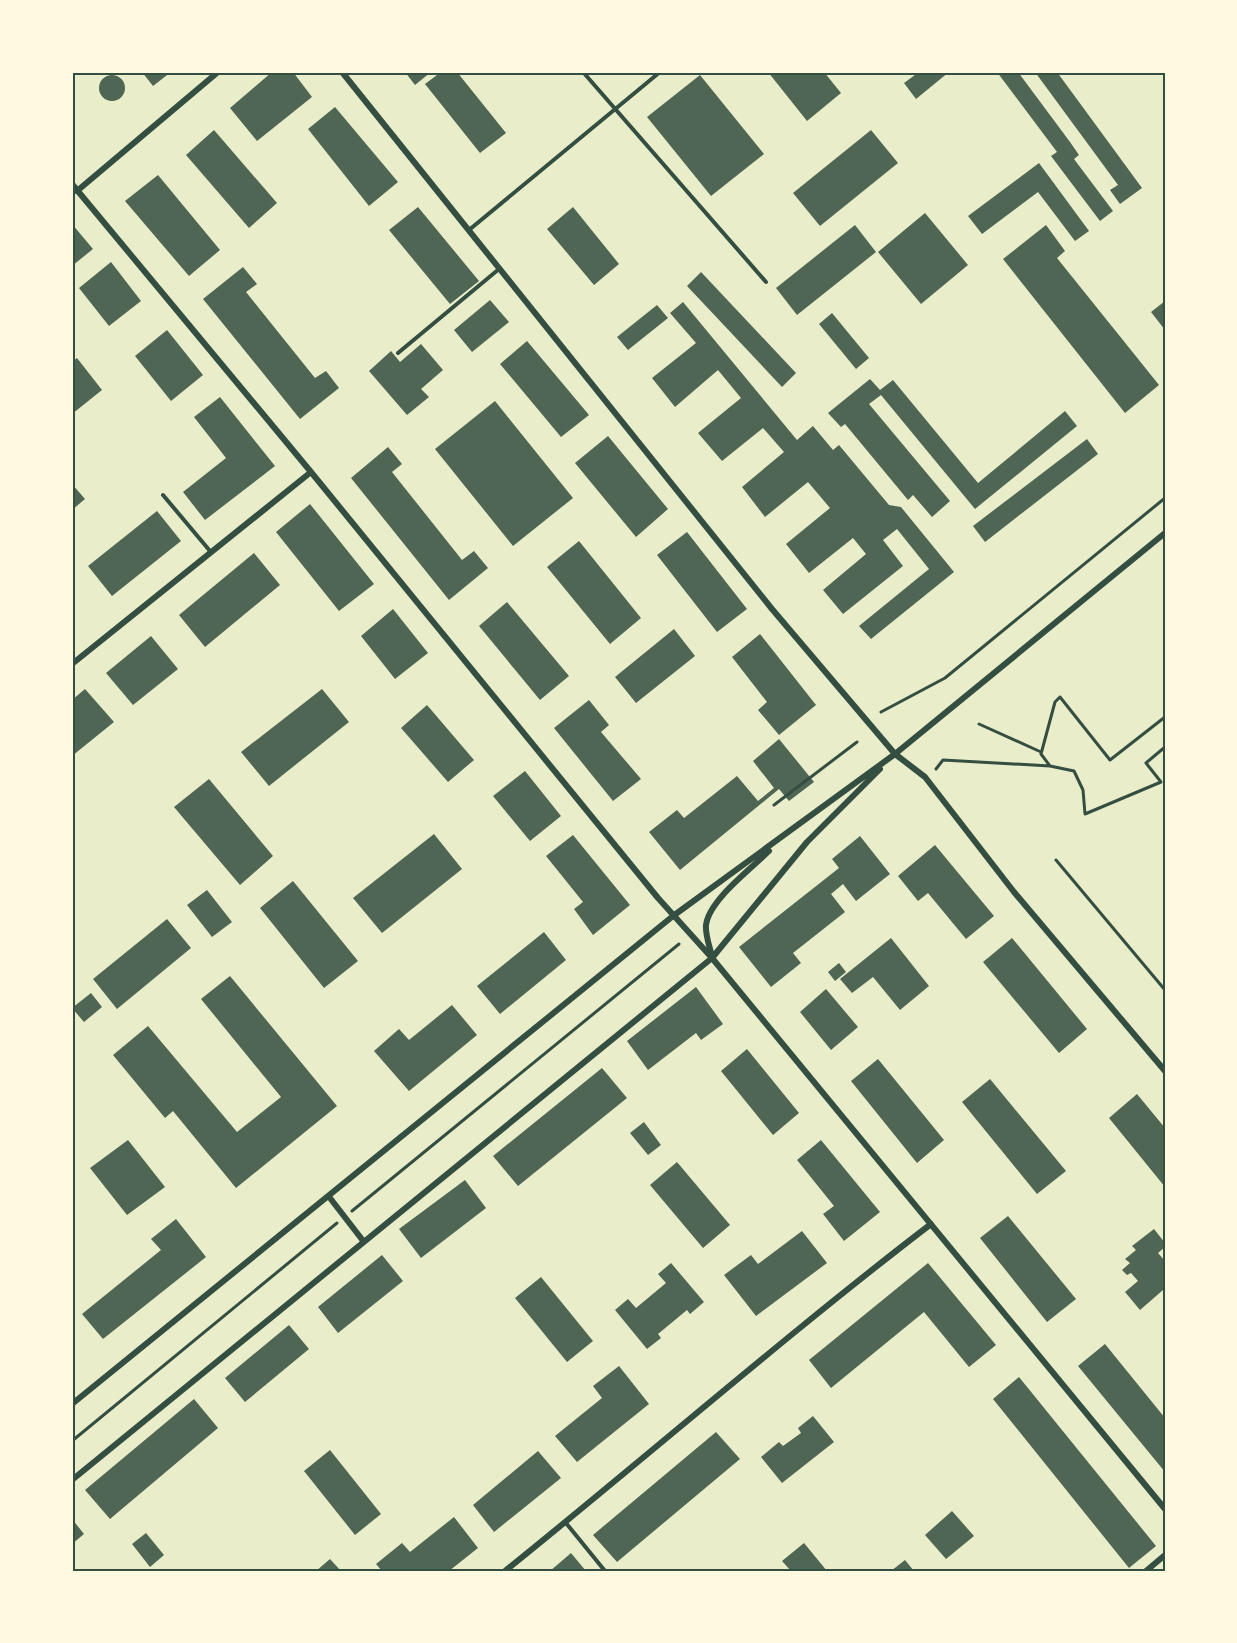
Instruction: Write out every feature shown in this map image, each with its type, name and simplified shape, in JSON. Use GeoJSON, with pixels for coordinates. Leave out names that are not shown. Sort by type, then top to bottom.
{"type":"FeatureCollection","features":[{"type":"Feature","properties":{"kind":"street"},"geometry":{"type":"LineString","coordinates":[[77,190],[218,72]]}},
{"type":"Feature","properties":{"kind":"street"},"geometry":{"type":"LineString","coordinates":[[342,72],[757,591],[895,754],[926,777],[1021,900],[1165,1071]]}},
{"type":"Feature","properties":{"kind":"street"},"geometry":{"type":"LineString","coordinates":[[72,184],[311,472],[673,916],[712,958],[1165,1509]]}},
{"type":"Feature","properties":{"kind":"street"},"geometry":{"type":"LineString","coordinates":[[72,664],[311,472]]}},
{"type":"Feature","properties":{"kind":"street"},"geometry":{"type":"LineString","coordinates":[[72,1404],[330,1198],[673,916],[895,754],[1165,533]]}},
{"type":"Feature","properties":{"kind":"street"},"geometry":{"type":"LineString","coordinates":[[72,1480],[712,958],[807,842],[895,754]]}},
{"type":"Feature","properties":{"kind":"street"},"geometry":{"type":"LineString","coordinates":[[712,958],[706,928],[710,914],[719,899],[784,836]]}},
{"type":"Feature","properties":{"kind":"street"},"geometry":{"type":"LineString","coordinates":[[330,1198],[364,1242]]}},
{"type":"Feature","properties":{"kind":"street"},"geometry":{"type":"LineString","coordinates":[[505,1571],[567,1523],[858,1280],[931,1224]]}},
{"type":"Feature","properties":{"kind":"street"},"geometry":{"type":"LineString","coordinates":[[1146,1571],[1165,1555]]}},
{"type":"Feature","properties":{"kind":"lane"},"geometry":{"type":"LineString","coordinates":[[584,72],[614,110],[766,282]]}},
{"type":"Feature","properties":{"kind":"lane"},"geometry":{"type":"LineString","coordinates":[[468,231],[660,72]]}},
{"type":"Feature","properties":{"kind":"lane"},"geometry":{"type":"LineString","coordinates":[[398,352],[499,269]]}},
{"type":"Feature","properties":{"kind":"lane"},"geometry":{"type":"LineString","coordinates":[[163,495],[210,551]]}},
{"type":"Feature","properties":{"kind":"lane"},"geometry":{"type":"LineString","coordinates":[[567,1523],[605,1571]]}},
{"type":"Feature","properties":{"kind":"path"},"geometry":{"type":"LineString","coordinates":[[881,712],[945,678],[1165,498]]}},
{"type":"Feature","properties":{"kind":"path"},"geometry":{"type":"LineString","coordinates":[[1041,752],[1055,702],[1060,697],[1110,760],[1165,717]]}},
{"type":"Feature","properties":{"kind":"path"},"geometry":{"type":"LineString","coordinates":[[979,724],[1041,752],[1050,766]]}},
{"type":"Feature","properties":{"kind":"path"},"geometry":{"type":"LineString","coordinates":[[774,805],[857,742]]}},
{"type":"Feature","properties":{"kind":"path"},"geometry":{"type":"LineString","coordinates":[[936,769],[943,760],[1050,766],[1074,771],[1083,790],[1085,814],[1161,782],[1146,763],[1165,747]]}},
{"type":"Feature","properties":{"kind":"path"},"geometry":{"type":"LineString","coordinates":[[1056,860],[1165,990]]}},
{"type":"Feature","properties":{"kind":"path"},"geometry":{"type":"LineString","coordinates":[[72,1441],[679,944]]}},
{"type":"Feature","properties":{"kind":"building"},"geometry":{"type":"Polygon","coordinates":[[[142,72],[171,72],[153,86],[142,72]]]}},
{"type":"Feature","properties":{"kind":"building"},"geometry":{"type":"Polygon","coordinates":[[[272,72],[293,72],[312,97],[257,141],[230,108],[272,72]]]}},
{"type":"Feature","properties":{"kind":"building"},"geometry":{"type":"Polygon","coordinates":[[[405,72],[431,72],[415,85],[405,72]]]}},
{"type":"Feature","properties":{"kind":"building"},"geometry":{"type":"Polygon","coordinates":[[[441,72],[457,72],[506,133],[480,153],[425,84],[441,72]]]}},
{"type":"Feature","properties":{"kind":"building"},"geometry":{"type":"Polygon","coordinates":[[[768,72],[824,72],[841,93],[807,121],[768,72]]]}},
{"type":"Feature","properties":{"kind":"building"},"geometry":{"type":"Polygon","coordinates":[[[919,72],[949,72],[916,99],[904,83],[919,72]]]}},
{"type":"Feature","properties":{"kind":"building"},"geometry":{"type":"Polygon","coordinates":[[[997,72],[1018,72],[1079,155],[1074,159],[1113,211],[1100,221],[1051,156],[1057,152],[997,72]]]}},
{"type":"Feature","properties":{"kind":"building"},"geometry":{"type":"Polygon","coordinates":[[[1035,72],[1057,72],[1142,188],[1120,204],[1110,190],[1118,185],[1035,72]]]}},
{"type":"Feature","properties":{"kind":"building"},"geometry":{"type":"Polygon","coordinates":[[[112,75],[121,79],[125,88],[121,97],[112,101],[103,97],[99,88],[103,79],[112,75]]]}},
{"type":"Feature","properties":{"kind":"building"},"geometry":{"type":"Polygon","coordinates":[[[700,75],[764,154],[711,196],[647,117],[700,75]]]}},
{"type":"Feature","properties":{"kind":"building"},"geometry":{"type":"Polygon","coordinates":[[[335,107],[398,182],[369,206],[308,129],[335,107]]]}},
{"type":"Feature","properties":{"kind":"building"},"geometry":{"type":"Polygon","coordinates":[[[214,130],[277,203],[249,228],[186,155],[214,130]]]}},
{"type":"Feature","properties":{"kind":"building"},"geometry":{"type":"Polygon","coordinates":[[[871,130],[898,163],[820,226],[793,193],[871,130]]]}},
{"type":"Feature","properties":{"kind":"building"},"geometry":{"type":"Polygon","coordinates":[[[1039,163],[1089,231],[1075,241],[1038,192],[982,234],[968,216],[1039,163]]]}},
{"type":"Feature","properties":{"kind":"building"},"geometry":{"type":"Polygon","coordinates":[[[158,175],[220,250],[189,276],[125,201],[158,175]]]}},
{"type":"Feature","properties":{"kind":"building"},"geometry":{"type":"Polygon","coordinates":[[[418,207],[479,281],[450,304],[389,230],[418,207]]]}},
{"type":"Feature","properties":{"kind":"building"},"geometry":{"type":"Polygon","coordinates":[[[573,207],[619,264],[594,285],[547,229],[573,207]]]}},
{"type":"Feature","properties":{"kind":"building"},"geometry":{"type":"Polygon","coordinates":[[[925,213],[968,265],[921,304],[878,252],[925,213]]]}},
{"type":"Feature","properties":{"kind":"building"},"geometry":{"type":"Polygon","coordinates":[[[72,224],[93,249],[72,266],[72,224]]]}},
{"type":"Feature","properties":{"kind":"building"},"geometry":{"type":"Polygon","coordinates":[[[855,225],[876,252],[797,315],[776,288],[855,225]]]}},
{"type":"Feature","properties":{"kind":"building"},"geometry":{"type":"Polygon","coordinates":[[[1046,225],[1065,251],[1057,258],[1159,385],[1125,413],[1003,259],[1046,225]]]}},
{"type":"Feature","properties":{"kind":"building"},"geometry":{"type":"Polygon","coordinates":[[[111,262],[141,301],[109,326],[79,288],[111,262]]]}},
{"type":"Feature","properties":{"kind":"building"},"geometry":{"type":"Polygon","coordinates":[[[243,267],[257,284],[246,292],[315,378],[326,371],[339,388],[300,419],[203,299],[243,267]]]}},
{"type":"Feature","properties":{"kind":"building"},"geometry":{"type":"Polygon","coordinates":[[[701,272],[796,373],[782,387],[687,286],[701,272]]]}},
{"type":"Feature","properties":{"kind":"building"},"geometry":{"type":"Polygon","coordinates":[[[490,300],[509,322],[472,352],[454,330],[490,300]]]}},
{"type":"Feature","properties":{"kind":"building"},"geometry":{"type":"Polygon","coordinates":[[[1165,301],[1165,330],[1151,312],[1165,301]]]}},
{"type":"Feature","properties":{"kind":"building"},"geometry":{"type":"Polygon","coordinates":[[[683,302],[797,440],[813,426],[833,450],[839,445],[889,505],[901,507],[954,572],[871,639],[859,626],[929,569],[897,529],[883,540],[903,566],[843,614],[823,590],[866,554],[853,538],[809,573],[786,544],[830,508],[808,482],[765,517],[742,487],[784,452],[763,428],[722,461],[698,433],[741,398],[718,370],[675,407],[652,378],[696,343],[670,313],[683,302]]]}},
{"type":"Feature","properties":{"kind":"building"},"geometry":{"type":"Polygon","coordinates":[[[657,305],[668,318],[628,350],[617,337],[657,305]]]}},
{"type":"Feature","properties":{"kind":"building"},"geometry":{"type":"Polygon","coordinates":[[[832,313],[869,358],[856,369],[819,324],[832,313]]]}},
{"type":"Feature","properties":{"kind":"building"},"geometry":{"type":"Polygon","coordinates":[[[167,330],[203,375],[171,401],[135,356],[167,330]]]}},
{"type":"Feature","properties":{"kind":"building"},"geometry":{"type":"Polygon","coordinates":[[[527,341],[589,415],[561,437],[500,364],[527,341]]]}},
{"type":"Feature","properties":{"kind":"building"},"geometry":{"type":"Polygon","coordinates":[[[421,344],[443,370],[421,389],[429,397],[407,415],[369,371],[391,351],[400,362],[421,344]]]}},
{"type":"Feature","properties":{"kind":"building"},"geometry":{"type":"Polygon","coordinates":[[[77,358],[102,390],[72,414],[72,362],[77,358]]]}},
{"type":"Feature","properties":{"kind":"building"},"geometry":{"type":"Polygon","coordinates":[[[870,379],[880,390],[893,380],[978,483],[1065,411],[1077,426],[975,509],[881,395],[869,404],[950,501],[932,517],[913,495],[908,500],[845,424],[841,427],[828,413],[870,379]]]}},
{"type":"Feature","properties":{"kind":"building"},"geometry":{"type":"Polygon","coordinates":[[[220,397],[275,466],[205,520],[183,492],[226,458],[194,417],[220,397]]]}},
{"type":"Feature","properties":{"kind":"building"},"geometry":{"type":"Polygon","coordinates":[[[495,401],[573,498],[513,546],[435,449],[495,401]]]}},
{"type":"Feature","properties":{"kind":"building"},"geometry":{"type":"Polygon","coordinates":[[[608,436],[668,509],[636,537],[575,463],[608,436]]]}},
{"type":"Feature","properties":{"kind":"building"},"geometry":{"type":"Polygon","coordinates":[[[1087,439],[1098,454],[985,542],[973,526],[1087,439]]]}},
{"type":"Feature","properties":{"kind":"building"},"geometry":{"type":"Polygon","coordinates":[[[388,447],[402,464],[392,472],[462,560],[474,551],[488,568],[449,600],[351,478],[388,447]]]}},
{"type":"Feature","properties":{"kind":"building"},"geometry":{"type":"Polygon","coordinates":[[[72,484],[85,499],[72,510],[72,484]]]}},
{"type":"Feature","properties":{"kind":"building"},"geometry":{"type":"Polygon","coordinates":[[[310,504],[374,584],[339,611],[276,532],[310,504]]]}},
{"type":"Feature","properties":{"kind":"building"},"geometry":{"type":"Polygon","coordinates":[[[157,511],[181,541],[112,596],[88,566],[157,511]]]}},
{"type":"Feature","properties":{"kind":"building"},"geometry":{"type":"Polygon","coordinates":[[[687,532],[747,609],[717,632],[657,555],[687,532]]]}},
{"type":"Feature","properties":{"kind":"building"},"geometry":{"type":"Polygon","coordinates":[[[579,541],[641,618],[610,644],[547,567],[579,541]]]}},
{"type":"Feature","properties":{"kind":"building"},"geometry":{"type":"Polygon","coordinates":[[[254,553],[280,585],[205,647],[179,615],[254,553]]]}},
{"type":"Feature","properties":{"kind":"building"},"geometry":{"type":"Polygon","coordinates":[[[507,602],[569,676],[540,700],[479,626],[507,602]]]}},
{"type":"Feature","properties":{"kind":"building"},"geometry":{"type":"Polygon","coordinates":[[[393,609],[428,653],[395,679],[361,636],[393,609]]]}},
{"type":"Feature","properties":{"kind":"building"},"geometry":{"type":"Polygon","coordinates":[[[674,629],[695,656],[636,703],[615,677],[674,629]]]}},
{"type":"Feature","properties":{"kind":"building"},"geometry":{"type":"Polygon","coordinates":[[[760,634],[816,705],[779,735],[758,710],[767,702],[732,657],[760,634]]]}},
{"type":"Feature","properties":{"kind":"building"},"geometry":{"type":"Polygon","coordinates":[[[151,636],[178,669],[133,705],[106,673],[151,636]]]}},
{"type":"Feature","properties":{"kind":"building"},"geometry":{"type":"Polygon","coordinates":[[[85,689],[114,722],[72,756],[72,700],[85,689]]]}},
{"type":"Feature","properties":{"kind":"building"},"geometry":{"type":"Polygon","coordinates":[[[322,689],[349,722],[269,786],[241,752],[322,689]]]}},
{"type":"Feature","properties":{"kind":"building"},"geometry":{"type":"Polygon","coordinates":[[[589,700],[609,725],[601,732],[641,779],[613,801],[554,728],[589,700]]]}},
{"type":"Feature","properties":{"kind":"building"},"geometry":{"type":"Polygon","coordinates":[[[427,705],[474,760],[448,782],[401,728],[427,705]]]}},
{"type":"Feature","properties":{"kind":"building"},"geometry":{"type":"Polygon","coordinates":[[[779,739],[814,782],[789,801],[779,789],[680,870],[649,832],[677,810],[684,818],[737,776],[758,801],[774,788],[753,761],[779,739]]]}},
{"type":"Feature","properties":{"kind":"building"},"geometry":{"type":"Polygon","coordinates":[[[525,771],[561,816],[530,841],[493,796],[525,771]]]}},
{"type":"Feature","properties":{"kind":"building"},"geometry":{"type":"Polygon","coordinates":[[[209,779],[273,856],[240,885],[174,807],[209,779]]]}},
{"type":"Feature","properties":{"kind":"building"},"geometry":{"type":"Polygon","coordinates":[[[434,834],[462,869],[382,933],[353,898],[434,834]]]}},
{"type":"Feature","properties":{"kind":"building"},"geometry":{"type":"Polygon","coordinates":[[[573,835],[630,905],[593,935],[574,909],[583,902],[546,856],[573,835]]]}},
{"type":"Feature","properties":{"kind":"building"},"geometry":{"type":"Polygon","coordinates":[[[860,836],[890,874],[856,901],[843,884],[831,894],[845,912],[793,953],[801,963],[771,987],[739,947],[839,868],[832,859],[860,836]]]}},
{"type":"Feature","properties":{"kind":"building"},"geometry":{"type":"Polygon","coordinates":[[[935,845],[994,916],[966,939],[928,893],[918,901],[898,876],[935,845]]]}},
{"type":"Feature","properties":{"kind":"building"},"geometry":{"type":"Polygon","coordinates":[[[293,881],[358,961],[324,988],[260,908],[293,881]]]}},
{"type":"Feature","properties":{"kind":"building"},"geometry":{"type":"Polygon","coordinates":[[[207,890],[232,922],[212,937],[187,905],[207,890]]]}},
{"type":"Feature","properties":{"kind":"building"},"geometry":{"type":"Polygon","coordinates":[[[167,919],[191,948],[117,1009],[93,979],[167,919]]]}},
{"type":"Feature","properties":{"kind":"building"},"geometry":{"type":"Polygon","coordinates":[[[544,932],[566,960],[500,1014],[477,986],[544,932]]]}},
{"type":"Feature","properties":{"kind":"building"},"geometry":{"type":"Polygon","coordinates":[[[891,938],[929,986],[900,1010],[873,977],[852,993],[840,979],[891,938]]]}},
{"type":"Feature","properties":{"kind":"building"},"geometry":{"type":"Polygon","coordinates":[[[1012,938],[1087,1029],[1059,1053],[983,962],[1012,938]]]}},
{"type":"Feature","properties":{"kind":"building"},"geometry":{"type":"Polygon","coordinates":[[[839,963],[846,972],[835,981],[828,972],[839,963]]]}},
{"type":"Feature","properties":{"kind":"building"},"geometry":{"type":"Polygon","coordinates":[[[230,976],[337,1106],[236,1188],[173,1111],[165,1118],[113,1055],[148,1026],[237,1132],[281,1097],[201,999],[230,976]]]}},
{"type":"Feature","properties":{"kind":"building"},"geometry":{"type":"Polygon","coordinates":[[[696,987],[723,1024],[701,1040],[696,1033],[648,1070],[627,1041],[696,987]]]}},
{"type":"Feature","properties":{"kind":"building"},"geometry":{"type":"Polygon","coordinates":[[[826,989],[858,1027],[831,1050],[800,1012],[826,989]]]}},
{"type":"Feature","properties":{"kind":"building"},"geometry":{"type":"Polygon","coordinates":[[[91,993],[102,1007],[84,1022],[72,1008],[91,993]]]}},
{"type":"Feature","properties":{"kind":"building"},"geometry":{"type":"Polygon","coordinates":[[[452,1005],[477,1035],[409,1091],[374,1051],[399,1029],[409,1040],[452,1005]]]}},
{"type":"Feature","properties":{"kind":"building"},"geometry":{"type":"Polygon","coordinates":[[[747,1049],[799,1113],[773,1135],[721,1071],[747,1049]]]}},
{"type":"Feature","properties":{"kind":"building"},"geometry":{"type":"Polygon","coordinates":[[[878,1059],[944,1140],[917,1163],[851,1081],[878,1059]]]}},
{"type":"Feature","properties":{"kind":"building"},"geometry":{"type":"Polygon","coordinates":[[[602,1068],[627,1098],[518,1186],[493,1156],[602,1068]]]}},
{"type":"Feature","properties":{"kind":"building"},"geometry":{"type":"Polygon","coordinates":[[[990,1079],[1066,1171],[1037,1194],[962,1102],[990,1079]]]}},
{"type":"Feature","properties":{"kind":"building"},"geometry":{"type":"Polygon","coordinates":[[[1137,1094],[1165,1128],[1165,1187],[1109,1118],[1137,1094]]]}},
{"type":"Feature","properties":{"kind":"building"},"geometry":{"type":"Polygon","coordinates":[[[644,1122],[661,1145],[648,1155],[630,1133],[644,1122]]]}},
{"type":"Feature","properties":{"kind":"building"},"geometry":{"type":"Polygon","coordinates":[[[128,1140],[165,1187],[127,1215],[90,1168],[128,1140]]]}},
{"type":"Feature","properties":{"kind":"building"},"geometry":{"type":"Polygon","coordinates":[[[821,1140],[880,1212],[844,1241],[823,1214],[834,1206],[797,1160],[821,1140]]]}},
{"type":"Feature","properties":{"kind":"building"},"geometry":{"type":"Polygon","coordinates":[[[677,1162],[730,1225],[703,1248],[650,1185],[677,1162]]]}},
{"type":"Feature","properties":{"kind":"building"},"geometry":{"type":"Polygon","coordinates":[[[465,1180],[486,1208],[421,1258],[399,1229],[465,1180]]]}},
{"type":"Feature","properties":{"kind":"building"},"geometry":{"type":"Polygon","coordinates":[[[1008,1216],[1076,1299],[1047,1322],[980,1238],[1008,1216]]]}},
{"type":"Feature","properties":{"kind":"building"},"geometry":{"type":"Polygon","coordinates":[[[176,1219],[206,1257],[103,1339],[82,1314],[161,1250],[151,1239],[176,1219]]]}},
{"type":"Feature","properties":{"kind":"building"},"geometry":{"type":"Polygon","coordinates":[[[1154,1229],[1165,1243],[1165,1247],[1158,1253],[1165,1261],[1165,1292],[1163,1290],[1140,1310],[1125,1292],[1138,1281],[1131,1273],[1127,1275],[1122,1270],[1130,1263],[1125,1259],[1136,1250],[1132,1246],[1154,1229]]]}},
{"type":"Feature","properties":{"kind":"building"},"geometry":{"type":"Polygon","coordinates":[[[802,1231],[827,1263],[756,1316],[724,1275],[751,1255],[758,1264],[802,1231]]]}},
{"type":"Feature","properties":{"kind":"building"},"geometry":{"type":"Polygon","coordinates":[[[382,1255],[403,1281],[338,1333],[318,1307],[382,1255]]]}},
{"type":"Feature","properties":{"kind":"building"},"geometry":{"type":"Polygon","coordinates":[[[671,1263],[704,1302],[690,1314],[687,1310],[658,1334],[661,1338],[647,1349],[615,1310],[628,1299],[636,1308],[666,1283],[658,1274],[671,1263]]]}},
{"type":"Feature","properties":{"kind":"building"},"geometry":{"type":"Polygon","coordinates":[[[928,1263],[996,1345],[969,1367],[924,1312],[831,1388],[809,1360],[928,1263]]]}},
{"type":"Feature","properties":{"kind":"building"},"geometry":{"type":"Polygon","coordinates":[[[541,1277],[593,1341],[567,1362],[515,1298],[541,1277]]]}},
{"type":"Feature","properties":{"kind":"building"},"geometry":{"type":"Polygon","coordinates":[[[289,1325],[309,1349],[245,1402],[225,1378],[289,1325]]]}},
{"type":"Feature","properties":{"kind":"building"},"geometry":{"type":"Polygon","coordinates":[[[1105,1344],[1165,1418],[1165,1472],[1078,1366],[1105,1344]]]}},
{"type":"Feature","properties":{"kind":"building"},"geometry":{"type":"Polygon","coordinates":[[[619,1366],[649,1404],[577,1462],[555,1436],[602,1398],[593,1386],[619,1366]]]}},
{"type":"Feature","properties":{"kind":"building"},"geometry":{"type":"Polygon","coordinates":[[[1019,1377],[1156,1546],[1129,1568],[993,1399],[1019,1377]]]}},
{"type":"Feature","properties":{"kind":"building"},"geometry":{"type":"Polygon","coordinates":[[[194,1399],[218,1428],[110,1519],[85,1490],[194,1399]]]}},
{"type":"Feature","properties":{"kind":"building"},"geometry":{"type":"Polygon","coordinates":[[[813,1416],[834,1442],[782,1483],[761,1457],[779,1442],[783,1446],[801,1433],[798,1428],[813,1416]]]}},
{"type":"Feature","properties":{"kind":"building"},"geometry":{"type":"Polygon","coordinates":[[[716,1432],[740,1459],[617,1562],[593,1535],[716,1432]]]}},
{"type":"Feature","properties":{"kind":"building"},"geometry":{"type":"Polygon","coordinates":[[[330,1450],[381,1514],[355,1535],[304,1471],[330,1450]]]}},
{"type":"Feature","properties":{"kind":"building"},"geometry":{"type":"Polygon","coordinates":[[[538,1451],[561,1478],[494,1532],[473,1505],[538,1451]]]}},
{"type":"Feature","properties":{"kind":"building"},"geometry":{"type":"Polygon","coordinates":[[[952,1511],[974,1536],[946,1559],[925,1535],[952,1511]]]}},
{"type":"Feature","properties":{"kind":"building"},"geometry":{"type":"Polygon","coordinates":[[[454,1517],[478,1548],[449,1571],[382,1571],[376,1564],[402,1543],[410,1552],[454,1517]]]}},
{"type":"Feature","properties":{"kind":"building"},"geometry":{"type":"Polygon","coordinates":[[[72,1519],[84,1534],[72,1544],[72,1519]]]}},
{"type":"Feature","properties":{"kind":"building"},"geometry":{"type":"Polygon","coordinates":[[[146,1533],[164,1555],[150,1567],[132,1544],[146,1533]]]}},
{"type":"Feature","properties":{"kind":"building"},"geometry":{"type":"Polygon","coordinates":[[[804,1543],[827,1571],[791,1571],[782,1561],[804,1543]]]}},
{"type":"Feature","properties":{"kind":"building"},"geometry":{"type":"Polygon","coordinates":[[[571,1553],[586,1571],[550,1571],[571,1553]]]}},
{"type":"Feature","properties":{"kind":"building"},"geometry":{"type":"Polygon","coordinates":[[[330,1559],[341,1571],[316,1571],[330,1559]]]}},
{"type":"Feature","properties":{"kind":"building"},"geometry":{"type":"Polygon","coordinates":[[[905,1560],[914,1571],[891,1571],[905,1560]]]}}]}
